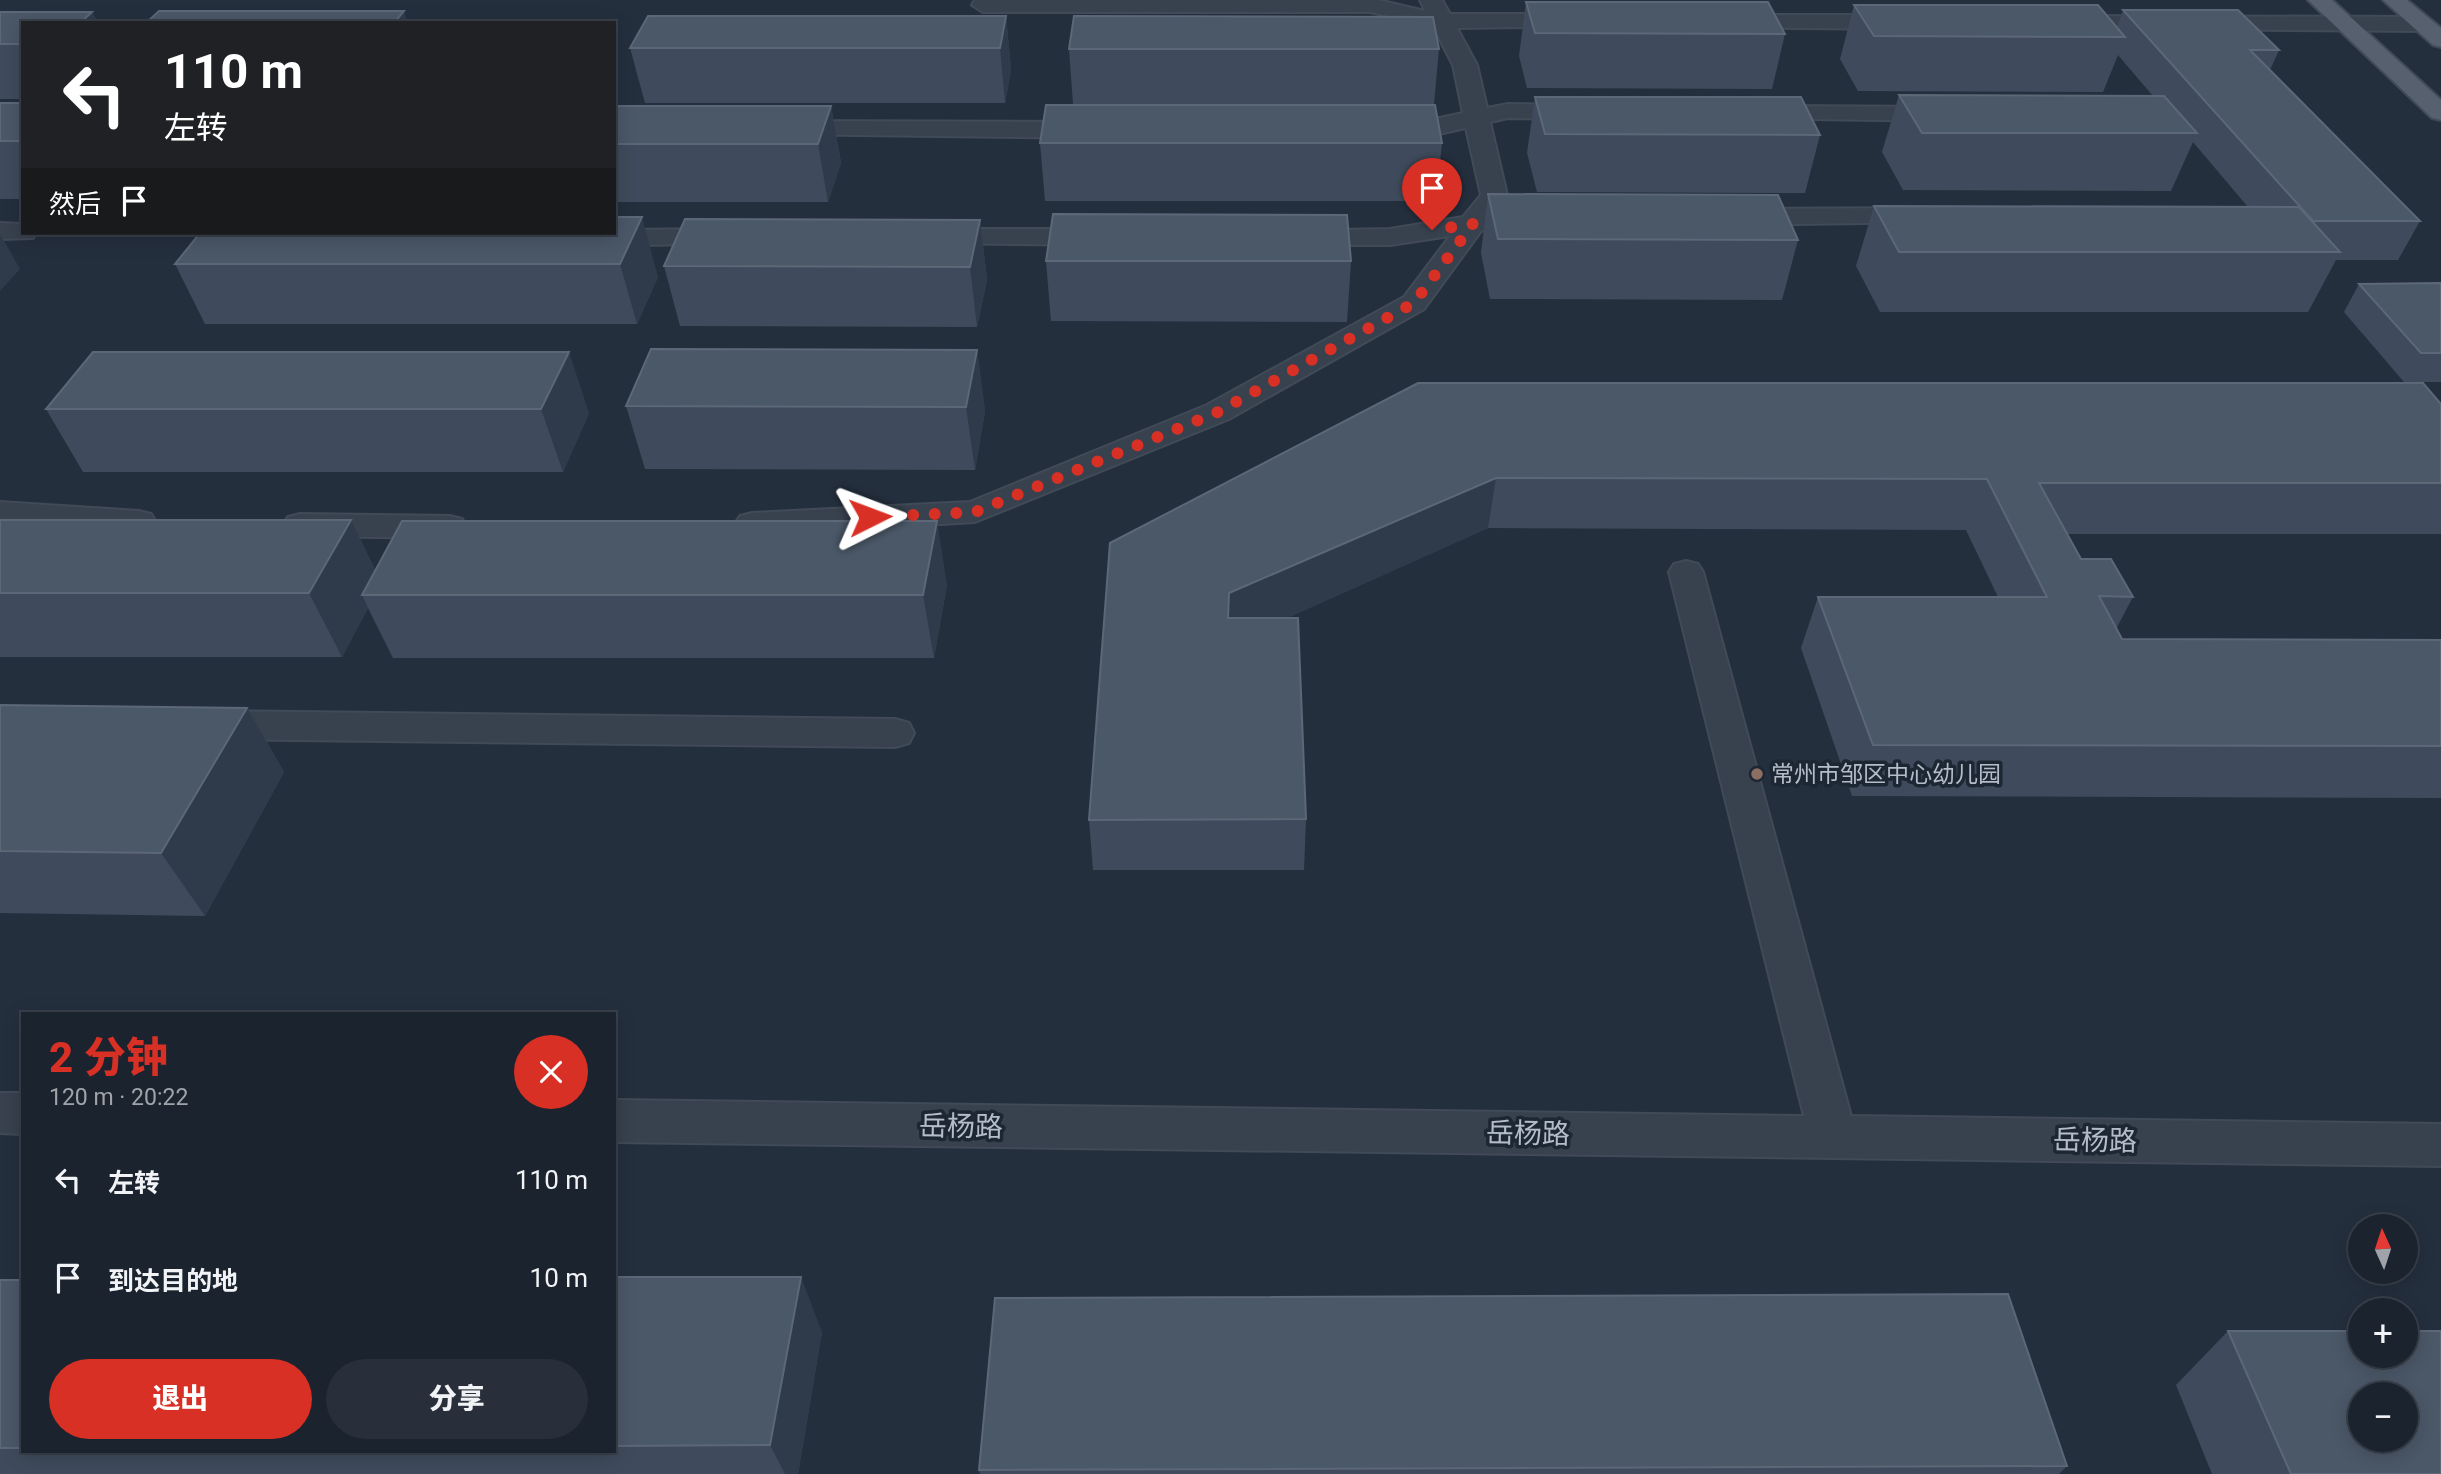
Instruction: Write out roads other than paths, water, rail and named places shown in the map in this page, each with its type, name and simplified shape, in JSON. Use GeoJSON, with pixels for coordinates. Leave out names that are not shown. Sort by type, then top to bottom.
{"type":"FeatureCollection","features":[{"type":"Feature","properties":{"kind":"main road"},"geometry":{"type":"LineString","coordinates":[[2319,0],[2441,113]]}},
{"type":"Feature","properties":{"kind":"main road"},"geometry":{"type":"LineString","coordinates":[[2394,0],[2441,40]]}},
{"type":"Feature","properties":{"kind":"street"},"geometry":{"type":"LineString","coordinates":[[983,5],[1370,5],[1595,22]]}},
{"type":"Feature","properties":{"kind":"street"},"geometry":{"type":"LineString","coordinates":[[716,526],[975,512],[1218,412],[1414,303],[1494,195],[1465,65],[1437,10]]}},
{"type":"Feature","properties":{"kind":"street"},"geometry":{"type":"LineString","coordinates":[[1706,22],[1928,22]]}},
{"type":"Feature","properties":{"kind":"street"},"geometry":{"type":"LineString","coordinates":[[2039,23],[2422,24]]}},
{"type":"Feature","properties":{"kind":"street"},"geometry":{"type":"LineString","coordinates":[[1362,131],[1417,131],[1508,111],[1606,112]]}},
{"type":"Feature","properties":{"kind":"street"},"geometry":{"type":"LineString","coordinates":[[1732,113],[1970,114]]}},
{"type":"Feature","properties":{"kind":"street"},"geometry":{"type":"LineString","coordinates":[[766,129],[1112,130]]}},
{"type":"Feature","properties":{"kind":"street"},"geometry":{"type":"LineString","coordinates":[[1712,216],[1945,216]]}},
{"type":"Feature","properties":{"kind":"street"},"geometry":{"type":"LineString","coordinates":[[1266,237],[1390,237],[1510,220]]}},
{"type":"Feature","properties":{"kind":"street"},"geometry":{"type":"LineString","coordinates":[[0,232],[21,232]]}},
{"type":"Feature","properties":{"kind":"street"},"geometry":{"type":"LineString","coordinates":[[575,238],[754,237]]}},
{"type":"Feature","properties":{"kind":"street"},"geometry":{"type":"LineString","coordinates":[[906,237],[1127,237]]}},
{"type":"Feature","properties":{"kind":"street"},"geometry":{"type":"LineString","coordinates":[[0,512],[97,521],[166,522]]}},
{"type":"Feature","properties":{"kind":"street"},"geometry":{"type":"LineString","coordinates":[[276,524],[483,528]]}},
{"type":"Feature","properties":{"kind":"street"},"geometry":{"type":"LineString","coordinates":[[1685,572],[1833,1137]]}},
{"type":"Feature","properties":{"kind":"street"},"geometry":{"type":"LineString","coordinates":[[168,725],[895,733]]}},
{"type":"Feature","properties":{"kind":"street"},"geometry":{"type":"LineString","coordinates":[[0,1113],[21,1114]]}},
{"type":"Feature","properties":{"kind":"street","name":"岳杨路"},"geometry":{"type":"LineString","coordinates":[[616,1121],[2441,1145]]}},
{"type":"Feature","properties":{"kind":"place","name":"常州市邹区中心幼儿园"},"geometry":{"type":"Point","coordinates":[1757,774]}}]}
